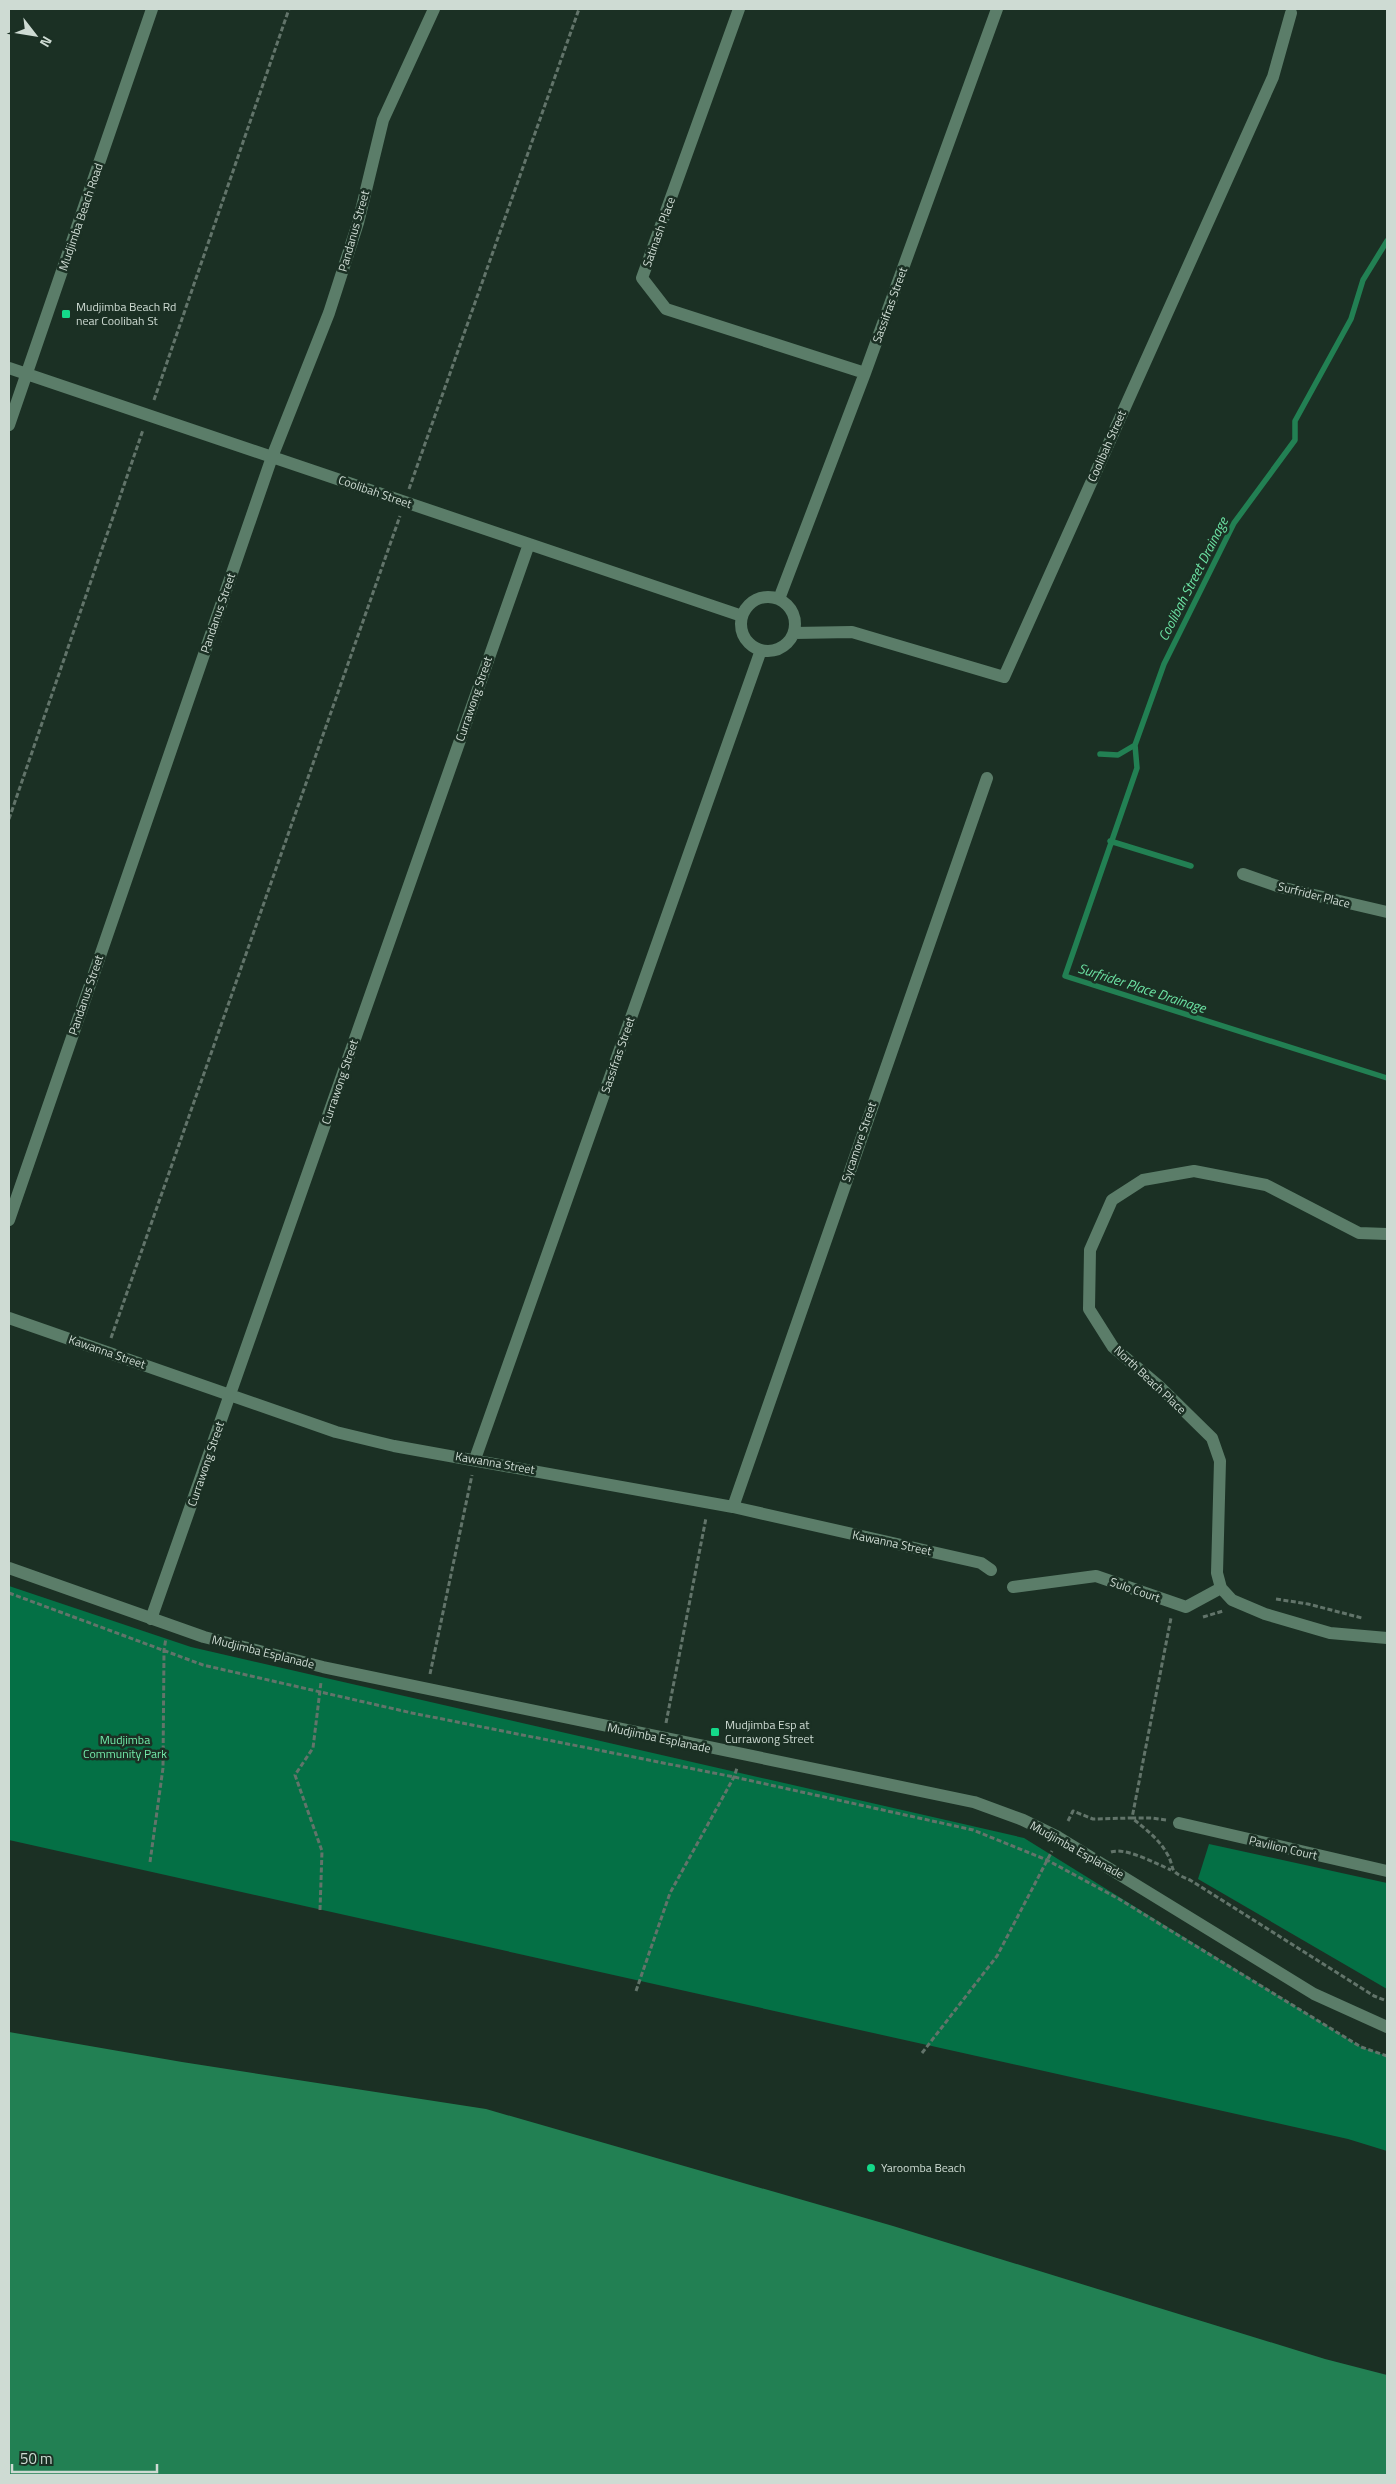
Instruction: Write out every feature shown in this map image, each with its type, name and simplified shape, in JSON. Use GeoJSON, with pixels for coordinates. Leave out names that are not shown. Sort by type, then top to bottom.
{"type":"FeatureCollection","features":[{"type":"Feature","properties":{"kind":"street","name":"Mudjimba Beach Road"},"geometry":{"type":"LineString","coordinates":[[9,425],[152,9]]}},
{"type":"Feature","properties":{"kind":"street","name":"Pandanus Street"},"geometry":{"type":"LineString","coordinates":[[9,1220],[272,457],[329,314],[358,223],[383,120],[434,9]]}},
{"type":"Feature","properties":{"kind":"street","name":"Satinash Place"},"geometry":{"type":"LineString","coordinates":[[739,9],[642,278],[666,309],[865,373]]}},
{"type":"Feature","properties":{"kind":"street","name":"Sassifras Street"},"geometry":{"type":"LineString","coordinates":[[779,599],[865,373],[997,9]]}},
{"type":"Feature","properties":{"kind":"street","name":"Coolibah Street"},"geometry":{"type":"LineString","coordinates":[[794,633],[852,632],[1004,677],[1273,77],[1291,13]]}},
{"type":"Feature","properties":{"kind":"street","name":"Coolibah Street"},"geometry":{"type":"LineString","coordinates":[[9,368],[742,616]]}},
{"type":"Feature","properties":{"kind":"street","name":"Currawong Street"},"geometry":{"type":"LineString","coordinates":[[151,1619],[529,544]]}},
{"type":"Feature","properties":{"kind":"street"},"geometry":{"type":"LineString","coordinates":[[762,597],[779,599],[792,612],[795,621],[794,633],[782,648],[773,651],[760,650],[745,640],[742,631],[742,616],[746,607],[762,597]]}},
{"type":"Feature","properties":{"kind":"street","name":"Sassifras Street"},"geometry":{"type":"LineString","coordinates":[[475,1459],[760,650]]}},
{"type":"Feature","properties":{"kind":"street","name":"Sycamore Street"},"geometry":{"type":"LineString","coordinates":[[733,1507],[987,778]]}},
{"type":"Feature","properties":{"kind":"street","name":"Surfrider Place"},"geometry":{"type":"LineString","coordinates":[[1243,874],[1280,887],[1387,912]]}},
{"type":"Feature","properties":{"kind":"street","name":"North Beach Place"},"geometry":{"type":"LineString","coordinates":[[1221,1588],[1217,1573],[1220,1461],[1212,1438],[1159,1386],[1113,1347],[1089,1309],[1090,1250],[1112,1200],[1143,1180],[1194,1171],[1266,1185],[1358,1233],[1387,1234]]}},
{"type":"Feature","properties":{"kind":"street","name":"Kawanna Street"},"geometry":{"type":"LineString","coordinates":[[9,1318],[336,1432],[394,1446],[475,1459],[733,1507],[981,1563],[992,1570]]}},
{"type":"Feature","properties":{"kind":"street","name":"Mudjimba Esplanade"},"geometry":{"type":"LineString","coordinates":[[9,1568],[168,1626],[323,1667],[662,1739],[974,1802],[1023,1820],[1058,1837],[1094,1857],[1314,1994],[1387,2028]]}},
{"type":"Feature","properties":{"kind":"street","name":"Sulo Court"},"geometry":{"type":"LineString","coordinates":[[1013,1587],[1096,1576],[1186,1607],[1221,1588]]}},
{"type":"Feature","properties":{"kind":"street"},"geometry":{"type":"LineString","coordinates":[[1221,1588],[1232,1600],[1265,1614],[1330,1632],[1387,1638]]}},
{"type":"Feature","properties":{"kind":"street","name":"Pavilion Court"},"geometry":{"type":"LineString","coordinates":[[1179,1823],[1387,1871]]}},
{"type":"Feature","properties":{"kind":"path"},"geometry":{"type":"LineString","coordinates":[[106,1352],[579,9]]}},
{"type":"Feature","properties":{"kind":"path"},"geometry":{"type":"LineString","coordinates":[[427,1689],[475,1459]]}},
{"type":"Feature","properties":{"kind":"path"},"geometry":{"type":"LineString","coordinates":[[662,1739],[709,1503]]}},
{"type":"Feature","properties":{"kind":"path"},"geometry":{"type":"LineString","coordinates":[[9,1592],[202,1665],[412,1713],[734,1777],[973,1830],[1047,1860],[1119,1899],[1361,2047],[1387,2056]]}},
{"type":"Feature","properties":{"kind":"path"},"geometry":{"type":"LineString","coordinates":[[1274,1599],[1308,1604],[1366,1619]]}},
{"type":"Feature","properties":{"kind":"path"},"geometry":{"type":"LineString","coordinates":[[1132,1818],[1172,1617]]}},
{"type":"Feature","properties":{"kind":"path"},"geometry":{"type":"LineString","coordinates":[[150,1862],[162,1768],[164,1650],[168,1626]]}},
{"type":"Feature","properties":{"kind":"path"},"geometry":{"type":"LineString","coordinates":[[320,1910],[322,1851],[294,1775],[313,1748],[323,1667]]}},
{"type":"Feature","properties":{"kind":"path"},"geometry":{"type":"LineString","coordinates":[[636,1991],[670,1892],[734,1777],[740,1755]]}},
{"type":"Feature","properties":{"kind":"path"},"geometry":{"type":"LineString","coordinates":[[1068,1821],[1073,1811],[1094,1819],[1152,1818],[1179,1823]]}},
{"type":"Feature","properties":{"kind":"path"},"geometry":{"type":"LineString","coordinates":[[1132,1818],[1155,1838],[1167,1853],[1171,1870]]}},
{"type":"Feature","properties":{"kind":"path"},"geometry":{"type":"LineString","coordinates":[[922,2053],[997,1956],[1058,1837]]}},
{"type":"Feature","properties":{"kind":"path"},"geometry":{"type":"LineString","coordinates":[[1094,1857],[1117,1850],[1171,1870],[1374,1996],[1387,2001]]}},
{"type":"Feature","properties":{"kind":"green space","name":"Mudjimba Community Park"},"geometry":{"type":"Polygon","coordinates":[[[9,1586],[191,1647],[1024,1838],[1361,2047],[1387,2056],[1387,2151],[1348,2139],[9,1840],[9,1586]]]}},
{"type":"Feature","properties":{"kind":"green space"},"geometry":{"type":"Polygon","coordinates":[[[1209,1844],[1387,1883],[1387,1989],[1198,1879],[1209,1844]]]}},
{"type":"Feature","properties":{"kind":"shaded area"},"geometry":{"type":"Polygon","coordinates":[[[9,2032],[182,2062],[486,2109],[893,2226],[1325,2359],[1387,2375],[1387,2475],[9,2475],[9,2032]]]}},
{"type":"Feature","properties":{"kind":"waterway","name":"Coolibah Street Drainage"},"geometry":{"type":"LineString","coordinates":[[1100,754],[1118,755],[1135,745],[1164,664],[1234,523],[1295,440],[1295,421],[1351,319],[1363,280],[1387,241]]}},
{"type":"Feature","properties":{"kind":"waterway","name":"Surfrider Place Drainage"},"geometry":{"type":"LineString","coordinates":[[1135,745],[1137,768],[1065,976],[1387,1078]]}},
{"type":"Feature","properties":{"kind":"waterway"},"geometry":{"type":"LineString","coordinates":[[1110,841],[1191,866]]}},
{"type":"Feature","properties":{"kind":"place","name":"Mudjimba Beach Rd near Coolibah St"},"geometry":{"type":"Point","coordinates":[66,314]}},
{"type":"Feature","properties":{"kind":"place","name":"Mudjimba Esp at Currawong Street"},"geometry":{"type":"Point","coordinates":[715,1732]}},
{"type":"Feature","properties":{"kind":"place","name":"Yaroomba Beach"},"geometry":{"type":"Point","coordinates":[871,2168]}}]}
